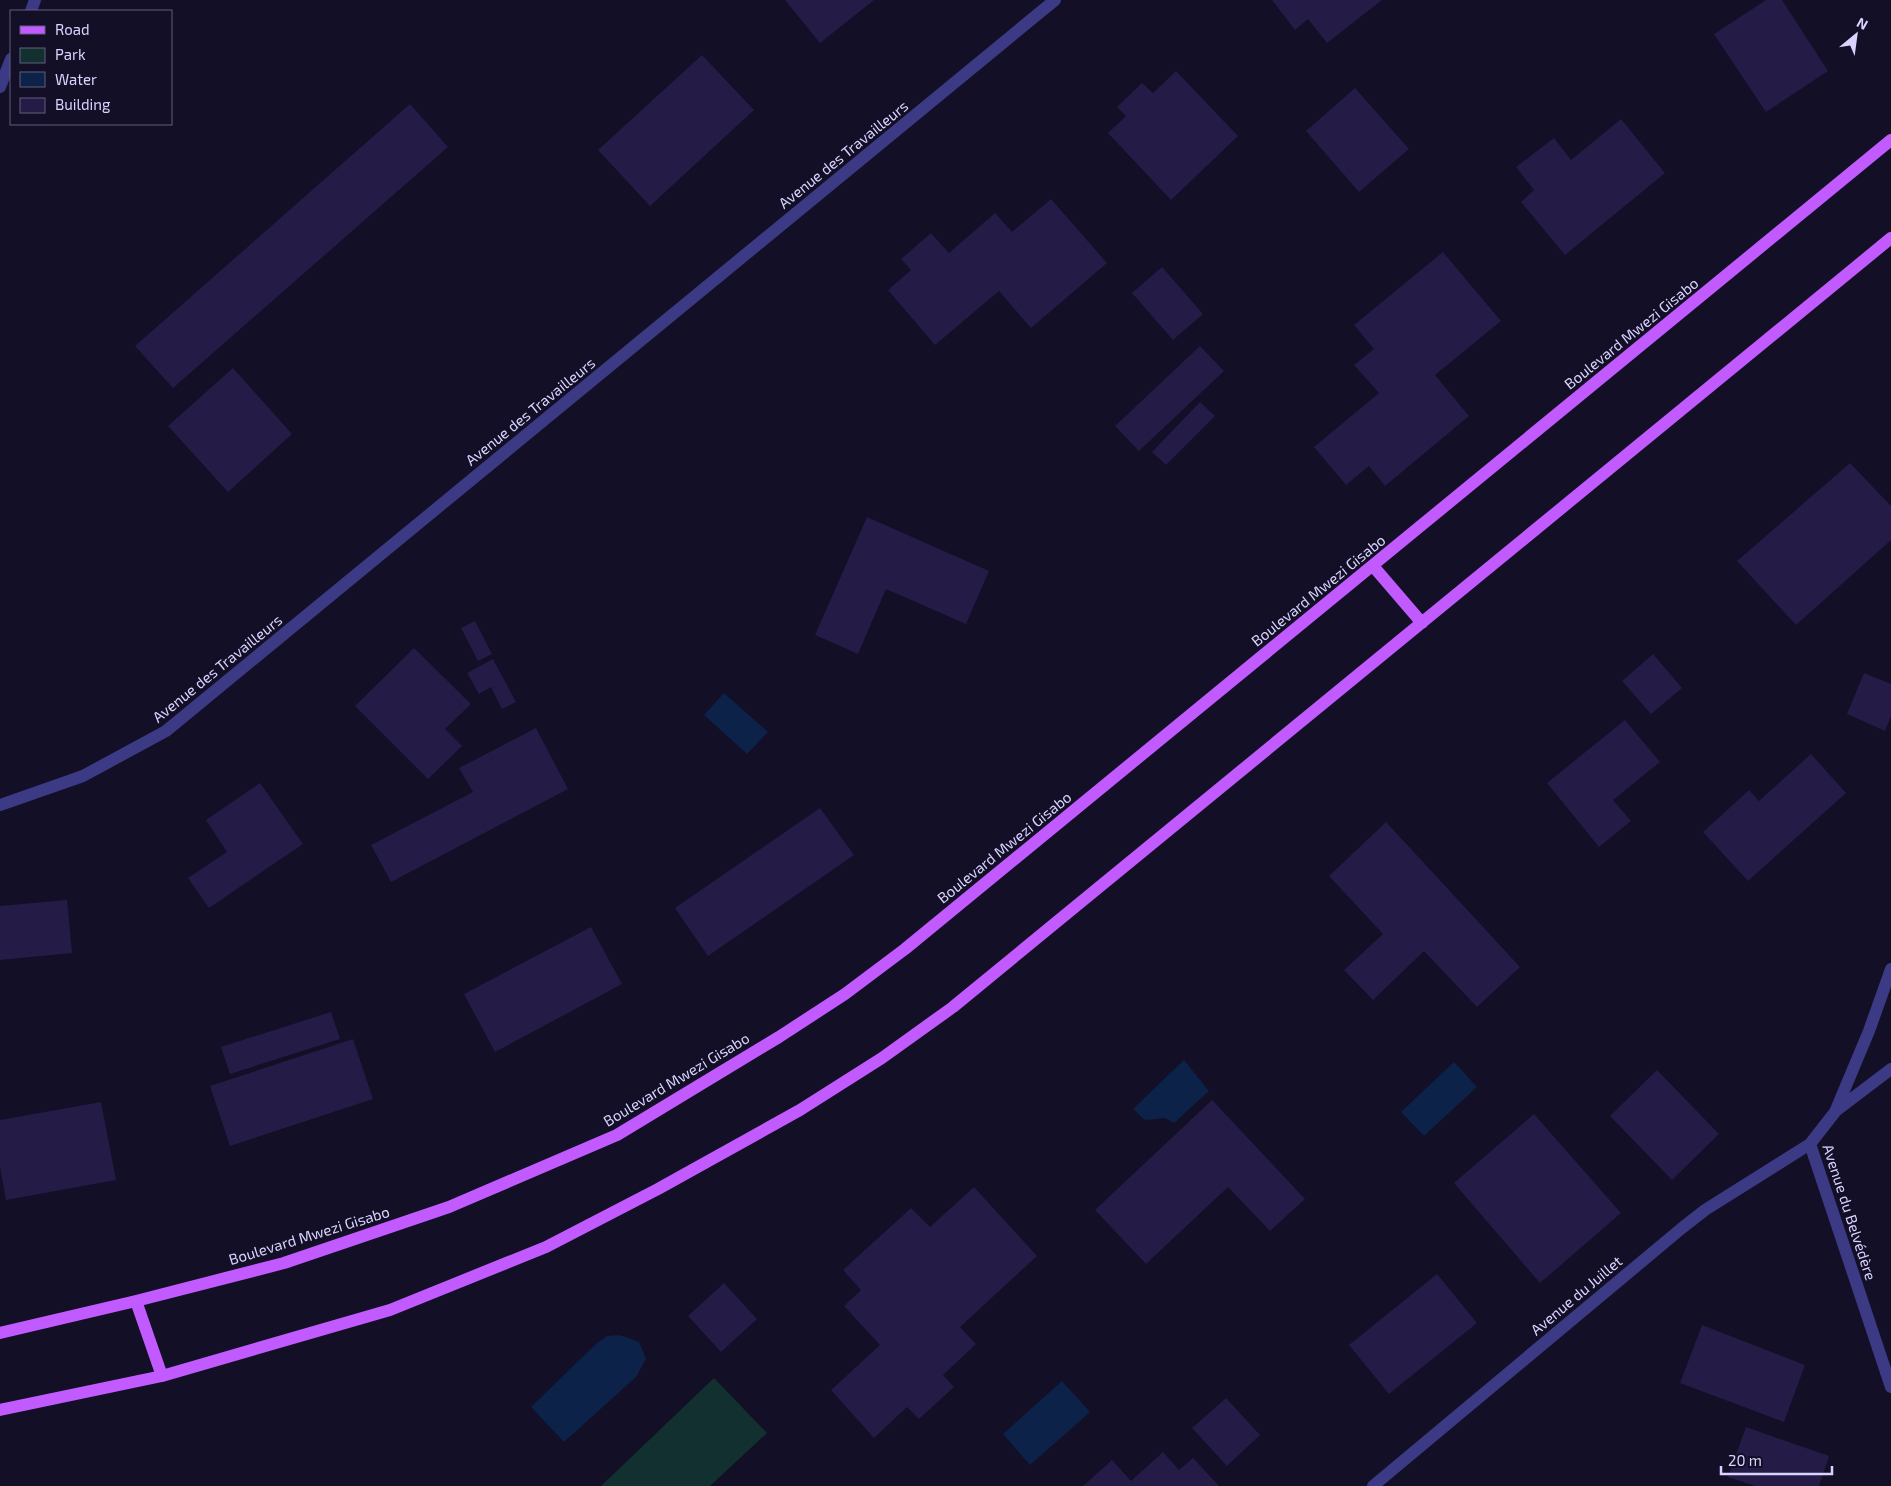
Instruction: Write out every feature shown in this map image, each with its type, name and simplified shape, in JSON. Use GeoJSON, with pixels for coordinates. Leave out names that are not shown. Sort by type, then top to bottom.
{"type":"FeatureCollection","features":[{"type":"Feature","properties":{"kind":"main road","name":"Boulevard Mwezi Gisabo"},"geometry":{"type":"LineString","coordinates":[[0,1332],[136,1301],[284,1263],[449,1207],[616,1135],[778,1037],[844,994],[905,949],[1891,140]]}},
{"type":"Feature","properties":{"kind":"main road"},"geometry":{"type":"LineString","coordinates":[[0,1410],[162,1376],[390,1310],[546,1247],[666,1184],[800,1110],[882,1058],[953,1008],[1891,238]]}},
{"type":"Feature","properties":{"kind":"main road"},"geometry":{"type":"LineString","coordinates":[[1373,566],[1422,623]]}},
{"type":"Feature","properties":{"kind":"main road"},"geometry":{"type":"LineString","coordinates":[[136,1301],[162,1376]]}},
{"type":"Feature","properties":{"kind":"street","name":"Avenue des Travailleurs"},"geometry":{"type":"LineString","coordinates":[[0,805],[83,776],[166,732],[1055,0]]}},
{"type":"Feature","properties":{"kind":"street"},"geometry":{"type":"LineString","coordinates":[[0,87],[10,62]]}},
{"type":"Feature","properties":{"kind":"street","name":"Avenue du Belvédère"},"geometry":{"type":"LineString","coordinates":[[1891,969],[1869,1032],[1835,1112],[1810,1144],[1891,1387]]}},
{"type":"Feature","properties":{"kind":"street"},"geometry":{"type":"LineString","coordinates":[[1835,1112],[1891,1069]]}},
{"type":"Feature","properties":{"kind":"street","name":"Avenue du Juillet"},"geometry":{"type":"LineString","coordinates":[[1373,1486],[1705,1210],[1810,1144]]}},
{"type":"Feature","properties":{"kind":"green space"},"geometry":{"type":"Polygon","coordinates":[[[714,1378],[767,1433],[710,1486],[601,1486],[714,1378]]]}},
{"type":"Feature","properties":{"kind":"water"},"geometry":{"type":"Polygon","coordinates":[[[724,693],[768,732],[747,754],[704,715],[724,693]]]}},
{"type":"Feature","properties":{"kind":"water"},"geometry":{"type":"Polygon","coordinates":[[[1184,1060],[1209,1091],[1174,1123],[1165,1118],[1145,1120],[1133,1109],[1184,1060]]]}},
{"type":"Feature","properties":{"kind":"water"},"geometry":{"type":"Polygon","coordinates":[[[1454,1062],[1477,1087],[1424,1136],[1401,1112],[1454,1062]]]}},
{"type":"Feature","properties":{"kind":"water"},"geometry":{"type":"Polygon","coordinates":[[[620,1335],[639,1342],[646,1359],[636,1377],[564,1442],[531,1407],[597,1343],[607,1336],[620,1335]]]}},
{"type":"Feature","properties":{"kind":"water"},"geometry":{"type":"Polygon","coordinates":[[[1062,1381],[1090,1412],[1030,1465],[1003,1434],[1062,1381]]]}},
{"type":"Feature","properties":{"kind":"building"},"geometry":{"type":"Polygon","coordinates":[[[785,0],[874,0],[820,43],[785,0]]]}},
{"type":"Feature","properties":{"kind":"building"},"geometry":{"type":"Polygon","coordinates":[[[1272,0],[1382,0],[1327,43],[1308,19],[1295,30],[1272,0]]]}},
{"type":"Feature","properties":{"kind":"building"},"geometry":{"type":"Polygon","coordinates":[[[1766,0],[1782,0],[1828,71],[1766,112],[1714,34],[1766,0]]]}},
{"type":"Feature","properties":{"kind":"building"},"geometry":{"type":"Polygon","coordinates":[[[702,55],[754,110],[650,206],[598,150],[702,55]]]}},
{"type":"Feature","properties":{"kind":"building"},"geometry":{"type":"Polygon","coordinates":[[[1176,71],[1238,136],[1171,200],[1108,133],[1126,116],[1117,107],[1142,83],[1153,93],[1176,71]]]}},
{"type":"Feature","properties":{"kind":"building"},"geometry":{"type":"Polygon","coordinates":[[[1355,88],[1409,149],[1359,192],[1306,131],[1355,88]]]}},
{"type":"Feature","properties":{"kind":"building"},"geometry":{"type":"Polygon","coordinates":[[[410,104],[448,147],[173,388],[135,346],[410,104]]]}},
{"type":"Feature","properties":{"kind":"building"},"geometry":{"type":"Polygon","coordinates":[[[1621,119],[1665,173],[1565,255],[1521,202],[1534,190],[1516,167],[1554,138],[1571,160],[1621,119]]]}},
{"type":"Feature","properties":{"kind":"building"},"geometry":{"type":"Polygon","coordinates":[[[1051,199],[1107,263],[1031,328],[999,291],[935,345],[888,290],[911,270],[901,259],[931,233],[949,253],[995,213],[1012,232],[1051,199]]]}},
{"type":"Feature","properties":{"kind":"building"},"geometry":{"type":"Polygon","coordinates":[[[1443,252],[1501,321],[1435,375],[1469,416],[1385,486],[1369,466],[1346,485],[1314,447],[1379,393],[1354,365],[1374,349],[1354,325],[1443,252]]]}},
{"type":"Feature","properties":{"kind":"building"},"geometry":{"type":"Polygon","coordinates":[[[1162,267],[1203,314],[1173,340],[1132,293],[1162,267]]]}},
{"type":"Feature","properties":{"kind":"building"},"geometry":{"type":"Polygon","coordinates":[[[1200,346],[1224,371],[1139,451],[1115,426],[1200,346]]]}},
{"type":"Feature","properties":{"kind":"building"},"geometry":{"type":"Polygon","coordinates":[[[233,368],[292,434],[228,492],[168,426],[233,368]]]}},
{"type":"Feature","properties":{"kind":"building"},"geometry":{"type":"Polygon","coordinates":[[[1200,402],[1215,416],[1166,465],[1152,452],[1200,402]]]}},
{"type":"Feature","properties":{"kind":"building"},"geometry":{"type":"Polygon","coordinates":[[[1850,463],[1891,506],[1891,540],[1796,625],[1737,561],[1850,463]]]}},
{"type":"Feature","properties":{"kind":"building"},"geometry":{"type":"Polygon","coordinates":[[[867,517],[989,571],[966,624],[886,589],[858,654],[815,635],[867,517]]]}},
{"type":"Feature","properties":{"kind":"building"},"geometry":{"type":"Polygon","coordinates":[[[475,621],[492,654],[478,661],[461,628],[475,621]]]}},
{"type":"Feature","properties":{"kind":"building"},"geometry":{"type":"Polygon","coordinates":[[[414,648],[471,704],[445,729],[462,746],[428,779],[355,706],[414,648]]]}},
{"type":"Feature","properties":{"kind":"building"},"geometry":{"type":"Polygon","coordinates":[[[1653,654],[1682,688],[1651,714],[1622,681],[1653,654]]]}},
{"type":"Feature","properties":{"kind":"building"},"geometry":{"type":"Polygon","coordinates":[[[493,659],[516,702],[502,709],[491,687],[479,694],[467,673],[493,659]]]}},
{"type":"Feature","properties":{"kind":"building"},"geometry":{"type":"Polygon","coordinates":[[[1864,673],[1891,684],[1891,716],[1885,731],[1847,714],[1864,673]]]}},
{"type":"Feature","properties":{"kind":"building"},"geometry":{"type":"Polygon","coordinates":[[[1625,720],[1660,762],[1613,800],[1631,821],[1599,847],[1547,783],[1625,720]]]}},
{"type":"Feature","properties":{"kind":"building"},"geometry":{"type":"Polygon","coordinates":[[[536,728],[568,789],[391,882],[371,845],[473,792],[459,768],[536,728]]]}},
{"type":"Feature","properties":{"kind":"building"},"geometry":{"type":"Polygon","coordinates":[[[1811,754],[1846,793],[1748,881],[1703,832],[1749,790],[1759,801],[1811,754]]]}},
{"type":"Feature","properties":{"kind":"building"},"geometry":{"type":"Polygon","coordinates":[[[260,783],[303,844],[209,908],[188,878],[227,852],[206,820],[260,783]]]}},
{"type":"Feature","properties":{"kind":"building"},"geometry":{"type":"Polygon","coordinates":[[[820,808],[854,855],[708,956],[675,908],[820,808]]]}},
{"type":"Feature","properties":{"kind":"building"},"geometry":{"type":"Polygon","coordinates":[[[1386,822],[1520,967],[1477,1007],[1424,951],[1373,1000],[1344,970],[1383,934],[1329,876],[1386,822]]]}},
{"type":"Feature","properties":{"kind":"building"},"geometry":{"type":"Polygon","coordinates":[[[67,900],[72,953],[0,960],[0,906],[67,900]]]}},
{"type":"Feature","properties":{"kind":"building"},"geometry":{"type":"Polygon","coordinates":[[[591,927],[622,984],[495,1052],[464,994],[591,927]]]}},
{"type":"Feature","properties":{"kind":"building"},"geometry":{"type":"Polygon","coordinates":[[[331,1012],[340,1039],[230,1074],[221,1047],[331,1012]]]}},
{"type":"Feature","properties":{"kind":"building"},"geometry":{"type":"Polygon","coordinates":[[[353,1039],[373,1099],[230,1146],[210,1086],[353,1039]]]}},
{"type":"Feature","properties":{"kind":"building"},"geometry":{"type":"Polygon","coordinates":[[[1657,1070],[1719,1134],[1672,1180],[1610,1116],[1657,1070]]]}},
{"type":"Feature","properties":{"kind":"building"},"geometry":{"type":"Polygon","coordinates":[[[1212,1100],[1305,1199],[1270,1231],[1228,1187],[1146,1264],[1095,1210],[1212,1100]]]}},
{"type":"Feature","properties":{"kind":"building"},"geometry":{"type":"Polygon","coordinates":[[[101,1102],[116,1180],[6,1200],[0,1167],[0,1120],[101,1102]]]}},
{"type":"Feature","properties":{"kind":"building"},"geometry":{"type":"Polygon","coordinates":[[[1534,1114],[1621,1213],[1540,1283],[1454,1183],[1534,1114]]]}},
{"type":"Feature","properties":{"kind":"building"},"geometry":{"type":"Polygon","coordinates":[[[974,1187],[1037,1256],[960,1327],[976,1344],[943,1375],[954,1387],[919,1419],[907,1407],[874,1438],[831,1390],[880,1345],[844,1306],[861,1290],[843,1270],[911,1208],[930,1227],[974,1187]]]}},
{"type":"Feature","properties":{"kind":"building"},"geometry":{"type":"Polygon","coordinates":[[[1437,1274],[1477,1323],[1389,1394],[1349,1345],[1437,1274]]]}},
{"type":"Feature","properties":{"kind":"building"},"geometry":{"type":"Polygon","coordinates":[[[724,1283],[757,1319],[721,1352],[688,1316],[724,1283]]]}},
{"type":"Feature","properties":{"kind":"building"},"geometry":{"type":"Polygon","coordinates":[[[1702,1325],[1805,1365],[1784,1422],[1680,1383],[1702,1325]]]}},
{"type":"Feature","properties":{"kind":"building"},"geometry":{"type":"Polygon","coordinates":[[[1226,1398],[1260,1435],[1227,1466],[1192,1428],[1226,1398]]]}},
{"type":"Feature","properties":{"kind":"building"},"geometry":{"type":"Polygon","coordinates":[[[1746,1427],[1829,1456],[1819,1486],[1755,1486],[1728,1477],[1746,1427]]]}},
{"type":"Feature","properties":{"kind":"building"},"geometry":{"type":"Polygon","coordinates":[[[1163,1452],[1179,1470],[1193,1458],[1219,1486],[1083,1486],[1112,1460],[1131,1481],[1163,1452]]]}}]}
